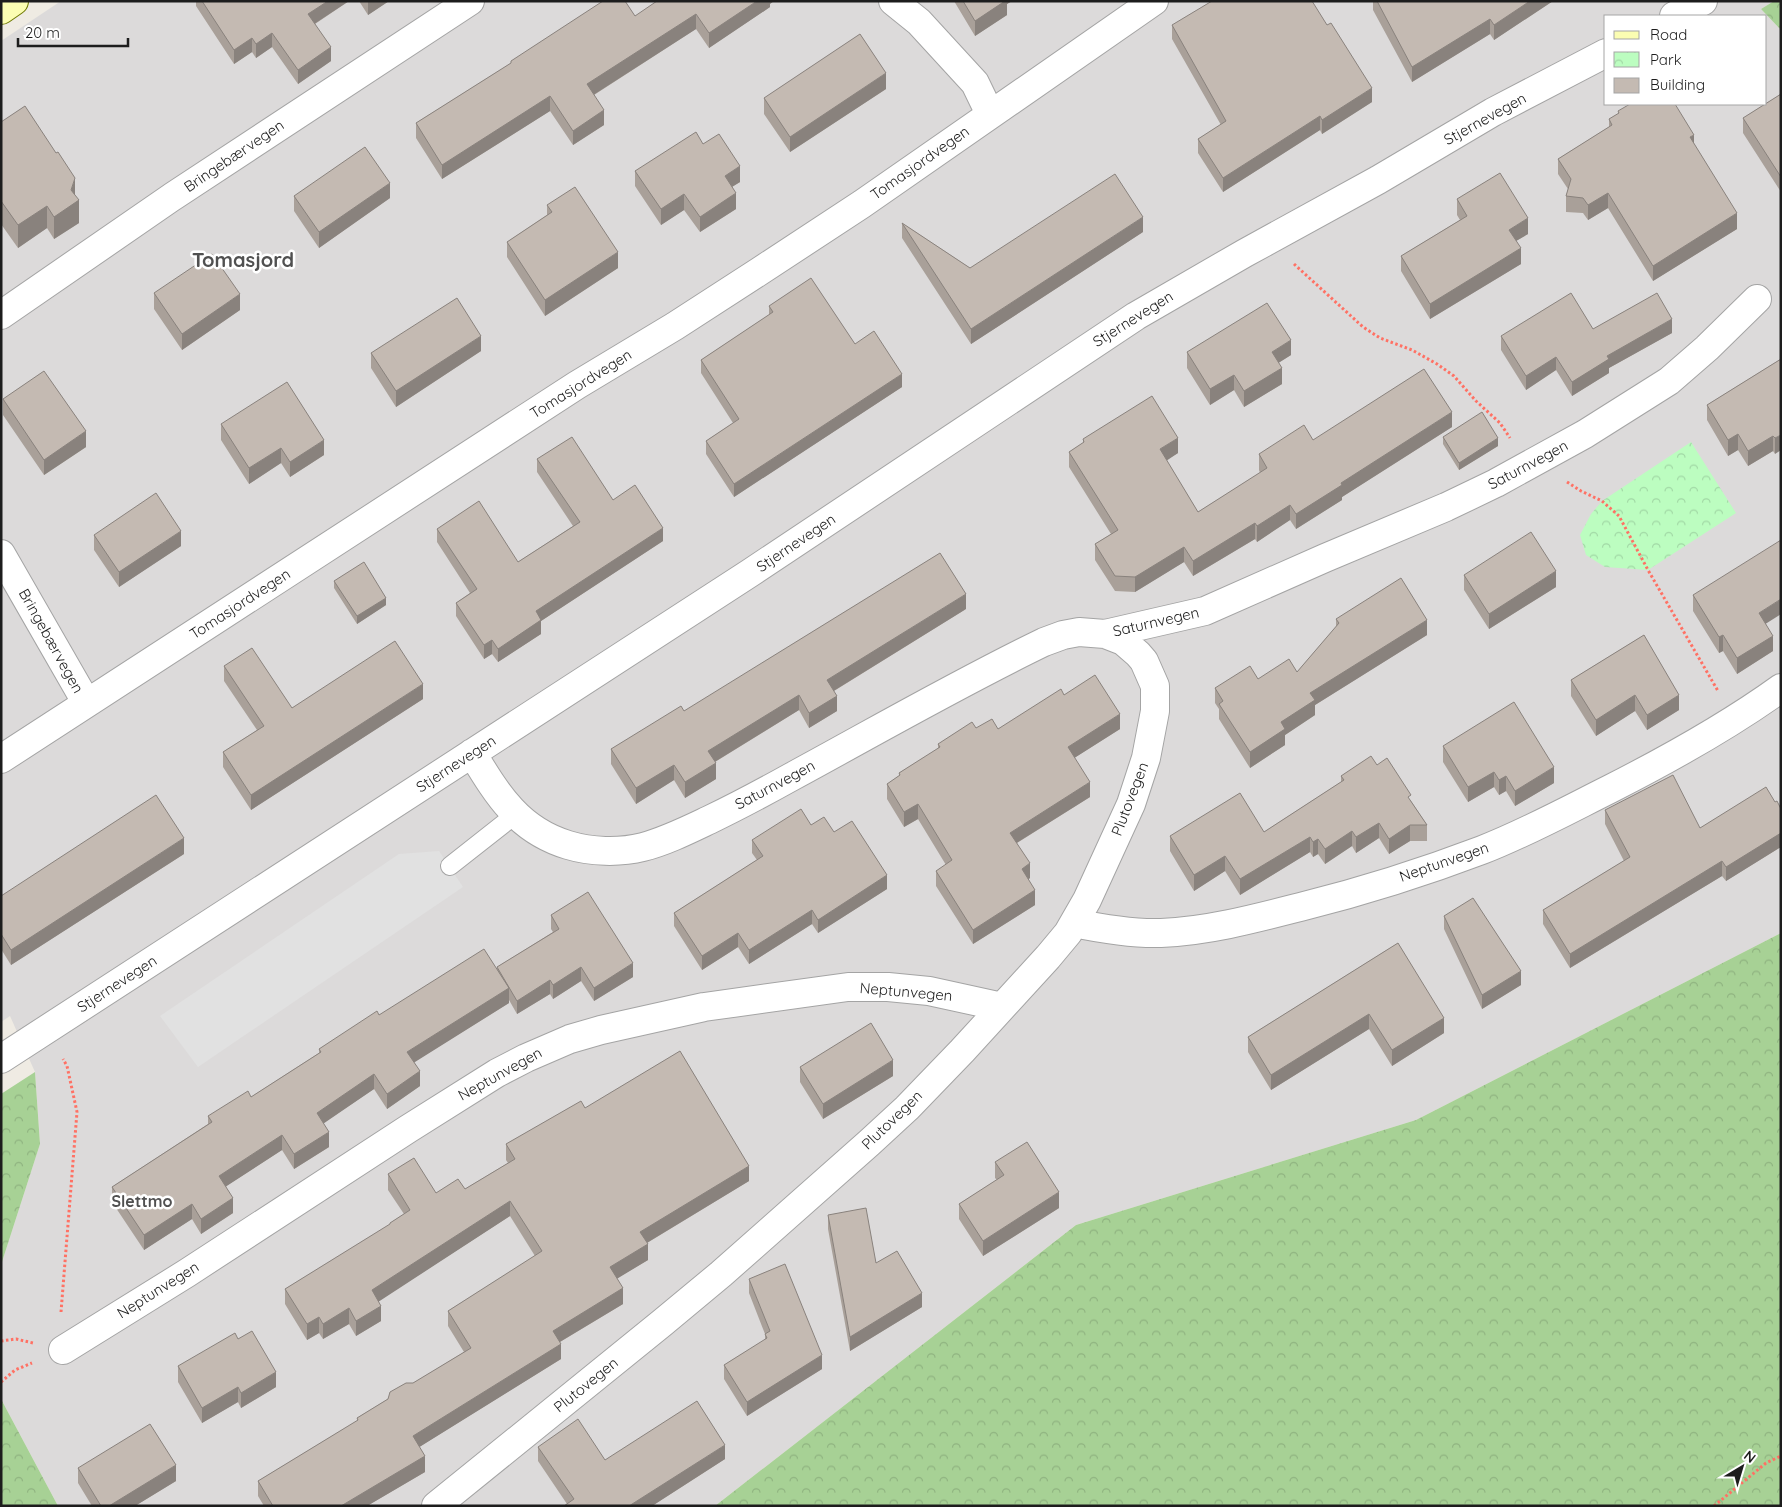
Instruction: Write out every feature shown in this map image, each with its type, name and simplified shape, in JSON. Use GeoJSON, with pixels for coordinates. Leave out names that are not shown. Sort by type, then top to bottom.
{"type":"FeatureCollection","features":[{"type":"Feature","properties":{"kind":"street"},"geometry":{"type":"LineString","coordinates":[[1,10],[14,1]]}},
{"type":"Feature","properties":{"kind":"street","name":"Bringebærvegen"},"geometry":{"type":"LineString","coordinates":[[1,315],[180,191],[470,1]]}},
{"type":"Feature","properties":{"kind":"street"},"geometry":{"type":"LineString","coordinates":[[894,1],[919,22],[975,83],[990,114]]}},
{"type":"Feature","properties":{"kind":"street","name":"Tomasjordvegen"},"geometry":{"type":"LineString","coordinates":[[1,759],[86,702],[577,385],[675,326],[862,204],[1154,1]]}},
{"type":"Feature","properties":{"kind":"street"},"geometry":{"type":"LineString","coordinates":[[1676,15],[1702,1]]}},
{"type":"Feature","properties":{"kind":"street","name":"Stjernevegen"},"geometry":{"type":"LineString","coordinates":[[1,1059],[750,573],[1136,316],[1378,180],[1493,112],[1604,54]]}},
{"type":"Feature","properties":{"kind":"street","name":"Saturnvegen"},"geometry":{"type":"LineString","coordinates":[[472,753],[495,790],[516,814],[544,835],[568,845],[596,850],[626,850],[655,843],[750,800],[1044,642],[1078,632],[1105,634],[1205,611],[1446,507],[1496,483],[1609,420],[1669,381],[1695,360],[1757,299]]}},
{"type":"Feature","properties":{"kind":"street","name":"Bringebærvegen"},"geometry":{"type":"LineString","coordinates":[[1,554],[86,702]]}},
{"type":"Feature","properties":{"kind":"street","name":"Plutovegen"},"geometry":{"type":"LineString","coordinates":[[436,1506],[675,1312],[869,1143],[907,1108],[1048,957],[1068,932],[1088,900],[1131,804],[1146,758],[1155,711],[1155,686],[1144,661],[1123,641],[1105,634]]}},
{"type":"Feature","properties":{"kind":"street","name":"Neptunvegen"},"geometry":{"type":"LineString","coordinates":[[1074,923],[1095,928],[1139,932],[1184,931],[1256,918],[1347,895],[1473,854],[1520,834],[1652,768],[1735,719],[1781,688]]}},
{"type":"Feature","properties":{"kind":"street","name":"Neptunvegen"},"geometry":{"type":"LineString","coordinates":[[63,1350],[497,1073],[570,1039],[601,1030],[704,1007],[848,987],[888,987],[928,991],[1002,1007]]}},
{"type":"Feature","properties":{"kind":"lane"},"geometry":{"type":"LineString","coordinates":[[450,866],[516,814]]}},
{"type":"Feature","properties":{"kind":"path"},"geometry":{"type":"LineString","coordinates":[[1269,240],[1363,327],[1380,338],[1412,350],[1454,376],[1476,401],[1500,423],[1512,443]]}},
{"type":"Feature","properties":{"kind":"path"},"geometry":{"type":"LineString","coordinates":[[1540,459],[1548,469],[1581,491],[1602,501],[1619,516],[1648,570],[1735,719]]}},
{"type":"Feature","properties":{"kind":"path"},"geometry":{"type":"LineString","coordinates":[[44,1031],[67,1066],[77,1112],[62,1294],[61,1330],[63,1350]]}},
{"type":"Feature","properties":{"kind":"path"},"geometry":{"type":"LineString","coordinates":[[1714,1506],[1766,1464],[1781,1456]]}},
{"type":"Feature","properties":{"kind":"shaded area"},"geometry":{"type":"Polygon","coordinates":[[[61,1],[1774,1],[1761,9],[1767,15],[1604,15],[1604,105],[1767,105],[1767,15],[1781,30],[1781,933],[1416,1120],[1076,1225],[715,1506],[58,1506],[1,1399],[1,1265],[40,1144],[35,1072],[10,1016],[1,1022],[1,41],[61,1]]]}},
{"type":"Feature","properties":{"kind":"shaded area"},"geometry":{"type":"Polygon","coordinates":[[[439,851],[463,887],[198,1067],[160,1016],[399,854],[439,851]]]}},
{"type":"Feature","properties":{"kind":"green space"},"geometry":{"type":"Polygon","coordinates":[[[1774,1],[1781,1],[1781,30],[1767,15],[1761,9],[1774,1]]]}},
{"type":"Feature","properties":{"kind":"green space"},"geometry":{"type":"Polygon","coordinates":[[[1691,442],[1736,513],[1648,570],[1605,567],[1586,555],[1580,535],[1591,514],[1602,501],[1691,442]]]}},
{"type":"Feature","properties":{"kind":"green space"},"geometry":{"type":"Polygon","coordinates":[[[1781,933],[1781,1506],[715,1506],[1076,1225],[1416,1120],[1781,933]]]}},
{"type":"Feature","properties":{"kind":"green space"},"geometry":{"type":"Polygon","coordinates":[[[35,1072],[40,1144],[1,1265],[1,1094],[35,1072]]]}},
{"type":"Feature","properties":{"kind":"green space"},"geometry":{"type":"Polygon","coordinates":[[[1,1399],[58,1506],[1,1506],[1,1399]]]}},
{"type":"Feature","properties":{"kind":"building"},"geometry":{"type":"Polygon","coordinates":[[[202,1],[328,1],[308,14],[331,47],[298,70],[272,33],[256,44],[252,38],[234,50],[202,1]]]}},
{"type":"Feature","properties":{"kind":"building"},"geometry":{"type":"Polygon","coordinates":[[[603,1],[625,1],[635,16],[657,1],[757,1],[709,33],[696,14],[587,84],[604,110],[573,131],[550,96],[442,165],[416,123],[511,63],[511,61],[603,1]]]}},
{"type":"Feature","properties":{"kind":"building"},"geometry":{"type":"Polygon","coordinates":[[[963,1],[1005,1],[975,21],[963,1]]]}},
{"type":"Feature","properties":{"kind":"building"},"geometry":{"type":"Polygon","coordinates":[[[1212,1],[1312,1],[1327,25],[1331,23],[1372,88],[1322,120],[1320,116],[1223,178],[1198,139],[1226,121],[1172,25],[1212,1]]]}},
{"type":"Feature","properties":{"kind":"building"},"geometry":{"type":"Polygon","coordinates":[[[1377,1],[1530,1],[1494,25],[1490,19],[1412,67],[1377,1]]]}},
{"type":"Feature","properties":{"kind":"building"},"geometry":{"type":"Polygon","coordinates":[[[860,34],[886,73],[790,137],[764,98],[860,34]]]}},
{"type":"Feature","properties":{"kind":"building"},"geometry":{"type":"Polygon","coordinates":[[[1781,94],[1781,177],[1743,118],[1764,105],[1767,105],[1767,103],[1781,94]]]}},
{"type":"Feature","properties":{"kind":"building"},"geometry":{"type":"Polygon","coordinates":[[[1628,105],[1676,105],[1694,135],[1690,137],[1737,213],[1653,266],[1608,193],[1588,205],[1583,198],[1566,196],[1571,179],[1558,159],[1612,125],[1609,119],[1619,113],[1618,111],[1628,105]]]}},
{"type":"Feature","properties":{"kind":"building"},"geometry":{"type":"Polygon","coordinates":[[[25,106],[75,178],[71,190],[79,200],[54,217],[47,206],[18,225],[1,201],[1,122],[25,106]]]}},
{"type":"Feature","properties":{"kind":"building"},"geometry":{"type":"Polygon","coordinates":[[[696,132],[703,144],[719,134],[740,166],[725,176],[736,193],[700,217],[684,194],[661,209],[635,171],[696,132]]]}},
{"type":"Feature","properties":{"kind":"building"},"geometry":{"type":"Polygon","coordinates":[[[365,147],[390,183],[319,232],[294,196],[365,147]]]}},
{"type":"Feature","properties":{"kind":"building"},"geometry":{"type":"Polygon","coordinates":[[[1500,173],[1528,218],[1509,230],[1521,248],[1430,304],[1401,256],[1467,216],[1457,199],[1500,173]]]}},
{"type":"Feature","properties":{"kind":"building"},"geometry":{"type":"Polygon","coordinates":[[[1115,174],[1143,217],[971,329],[902,223],[970,268],[1115,174]]]}},
{"type":"Feature","properties":{"kind":"building"},"geometry":{"type":"Polygon","coordinates":[[[575,187],[618,252],[545,300],[507,242],[552,212],[547,205],[575,187]]]}},
{"type":"Feature","properties":{"kind":"building"},"geometry":{"type":"Polygon","coordinates":[[[212,254],[240,294],[182,334],[154,293],[212,254]]]}},
{"type":"Feature","properties":{"kind":"building"},"geometry":{"type":"Polygon","coordinates":[[[811,278],[855,344],[874,331],[902,374],[734,484],[706,441],[739,419],[701,360],[773,312],[769,306],[811,278]]]}},
{"type":"Feature","properties":{"kind":"building"},"geometry":{"type":"Polygon","coordinates":[[[1571,293],[1593,329],[1657,293],[1672,319],[1607,356],[1609,359],[1572,382],[1556,357],[1526,376],[1501,336],[1571,293]]]}},
{"type":"Feature","properties":{"kind":"building"},"geometry":{"type":"Polygon","coordinates":[[[457,298],[481,336],[396,391],[371,353],[457,298]]]}},
{"type":"Feature","properties":{"kind":"building"},"geometry":{"type":"Polygon","coordinates":[[[1267,303],[1291,340],[1272,352],[1282,368],[1244,391],[1234,375],[1210,389],[1187,352],[1267,303]]]}},
{"type":"Feature","properties":{"kind":"building"},"geometry":{"type":"Polygon","coordinates":[[[1781,359],[1781,435],[1775,438],[1773,436],[1748,451],[1738,434],[1728,440],[1707,405],[1781,359]]]}},
{"type":"Feature","properties":{"kind":"building"},"geometry":{"type":"Polygon","coordinates":[[[1424,369],[1452,412],[1296,514],[1290,505],[1257,526],[1255,523],[1193,561],[1184,547],[1135,577],[1115,576],[1095,544],[1118,530],[1069,452],[1084,442],[1083,439],[1152,396],[1178,438],[1160,449],[1198,512],[1267,468],[1259,454],[1304,425],[1313,440],[1424,369]]]}},
{"type":"Feature","properties":{"kind":"building"},"geometry":{"type":"Polygon","coordinates":[[[44,371],[86,431],[44,460],[3,399],[44,371]]]}},
{"type":"Feature","properties":{"kind":"building"},"geometry":{"type":"Polygon","coordinates":[[[287,382],[324,440],[290,462],[281,448],[249,468],[221,424],[287,382]]]}},
{"type":"Feature","properties":{"kind":"building"},"geometry":{"type":"Polygon","coordinates":[[[1482,412],[1498,438],[1459,463],[1443,437],[1482,412]]]}},
{"type":"Feature","properties":{"kind":"building"},"geometry":{"type":"Polygon","coordinates":[[[572,437],[613,500],[635,485],[663,528],[536,611],[541,620],[498,649],[492,640],[484,645],[456,603],[477,589],[437,529],[479,501],[518,562],[580,522],[537,459],[572,437]]]}},
{"type":"Feature","properties":{"kind":"building"},"geometry":{"type":"Polygon","coordinates":[[[156,493],[181,531],[119,572],[94,535],[156,493]]]}},
{"type":"Feature","properties":{"kind":"building"},"geometry":{"type":"Polygon","coordinates":[[[1531,532],[1556,571],[1489,614],[1464,575],[1531,532]]]}},
{"type":"Feature","properties":{"kind":"building"},"geometry":{"type":"Polygon","coordinates":[[[1781,540],[1781,599],[1759,613],[1773,636],[1737,658],[1723,635],[1719,637],[1693,595],[1781,540]]]}},
{"type":"Feature","properties":{"kind":"building"},"geometry":{"type":"Polygon","coordinates":[[[940,553],[966,594],[827,680],[837,696],[809,713],[799,695],[708,751],[716,763],[685,782],[674,765],[636,788],[611,749],[681,706],[684,711],[940,553]]]}},
{"type":"Feature","properties":{"kind":"building"},"geometry":{"type":"Polygon","coordinates":[[[364,562],[386,598],[357,616],[334,581],[364,562]]]}},
{"type":"Feature","properties":{"kind":"building"},"geometry":{"type":"Polygon","coordinates":[[[1401,578],[1427,620],[1310,693],[1315,700],[1281,722],[1285,729],[1250,752],[1219,704],[1223,701],[1215,688],[1250,666],[1258,679],[1289,659],[1297,672],[1339,623],[1336,619],[1401,578]]]}},
{"type":"Feature","properties":{"kind":"building"},"geometry":{"type":"Polygon","coordinates":[[[1644,635],[1679,695],[1647,715],[1635,695],[1596,720],[1571,680],[1644,635]]]}},
{"type":"Feature","properties":{"kind":"building"},"geometry":{"type":"Polygon","coordinates":[[[395,641],[423,684],[251,795],[223,752],[264,726],[224,666],[252,648],[292,708],[395,641]]]}},
{"type":"Feature","properties":{"kind":"building"},"geometry":{"type":"Polygon","coordinates":[[[1095,675],[1120,714],[1068,747],[1090,782],[1010,833],[1030,863],[1022,869],[1035,890],[973,930],[936,871],[952,860],[918,804],[904,812],[887,784],[900,775],[899,773],[940,747],[938,744],[972,722],[976,728],[992,719],[998,729],[1061,689],[1064,695],[1095,675]]]}},
{"type":"Feature","properties":{"kind":"building"},"geometry":{"type":"Polygon","coordinates":[[[1514,702],[1554,767],[1515,791],[1506,776],[1499,780],[1494,772],[1468,787],[1443,746],[1514,702]]]}},
{"type":"Feature","properties":{"kind":"building"},"geometry":{"type":"Polygon","coordinates":[[[1371,756],[1377,765],[1387,758],[1411,795],[1408,797],[1427,825],[1410,825],[1389,839],[1379,823],[1356,837],[1352,831],[1325,849],[1318,839],[1313,842],[1310,837],[1240,879],[1225,856],[1194,875],[1170,836],[1240,793],[1264,832],[1344,780],[1341,776],[1371,756]]]}},
{"type":"Feature","properties":{"kind":"building"},"geometry":{"type":"Polygon","coordinates":[[[1673,775],[1700,828],[1766,787],[1781,809],[1781,833],[1726,867],[1722,861],[1570,954],[1543,910],[1630,857],[1605,810],[1673,775]]]}},
{"type":"Feature","properties":{"kind":"building"},"geometry":{"type":"Polygon","coordinates":[[[156,795],[184,838],[11,950],[1,934],[1,896],[156,795]]]}},
{"type":"Feature","properties":{"kind":"building"},"geometry":{"type":"Polygon","coordinates":[[[801,809],[811,825],[824,817],[834,832],[852,821],[887,875],[818,920],[812,910],[749,950],[738,933],[702,956],[674,913],[763,856],[752,840],[801,809]]]}},
{"type":"Feature","properties":{"kind":"building"},"geometry":{"type":"Polygon","coordinates":[[[588,892],[633,963],[594,988],[581,967],[553,985],[550,980],[517,1001],[497,967],[559,929],[551,915],[588,892]]]}},
{"type":"Feature","properties":{"kind":"building"},"geometry":{"type":"Polygon","coordinates":[[[1473,898],[1521,971],[1482,995],[1444,916],[1473,898]]]}},
{"type":"Feature","properties":{"kind":"building"},"geometry":{"type":"Polygon","coordinates":[[[1398,943],[1444,1018],[1392,1050],[1369,1014],[1271,1075],[1248,1037],[1398,943]]]}},
{"type":"Feature","properties":{"kind":"building"},"geometry":{"type":"Polygon","coordinates":[[[484,949],[509,988],[407,1052],[420,1071],[387,1094],[374,1074],[317,1113],[329,1132],[294,1154],[282,1135],[219,1176],[233,1198],[201,1219],[192,1204],[144,1235],[112,1187],[212,1122],[208,1116],[248,1091],[251,1097],[321,1052],[319,1049],[377,1011],[379,1015],[484,949]]]}},
{"type":"Feature","properties":{"kind":"building"},"geometry":{"type":"Polygon","coordinates":[[[871,1023],[893,1060],[823,1104],[800,1067],[871,1023]]]}},
{"type":"Feature","properties":{"kind":"building"},"geometry":{"type":"Polygon","coordinates":[[[680,1051],[749,1166],[640,1232],[648,1244],[610,1267],[623,1288],[553,1331],[561,1344],[413,1436],[425,1456],[341,1506],[273,1506],[258,1481],[358,1420],[357,1418],[388,1399],[390,1392],[406,1383],[413,1383],[471,1348],[448,1311],[542,1251],[510,1201],[372,1290],[381,1306],[356,1321],[349,1308],[323,1324],[319,1317],[307,1324],[285,1289],[410,1210],[388,1174],[414,1158],[436,1193],[458,1179],[465,1189],[515,1159],[506,1144],[581,1101],[585,1108],[680,1051]]]}},
{"type":"Feature","properties":{"kind":"building"},"geometry":{"type":"Polygon","coordinates":[[[1027,1142],[1059,1192],[983,1241],[959,1204],[1004,1175],[995,1162],[1027,1142]]]}},
{"type":"Feature","properties":{"kind":"building"},"geometry":{"type":"Polygon","coordinates":[[[866,1208],[876,1263],[897,1251],[922,1293],[850,1337],[828,1215],[866,1208]]]}},
{"type":"Feature","properties":{"kind":"building"},"geometry":{"type":"Polygon","coordinates":[[[785,1264],[822,1355],[747,1402],[724,1365],[767,1338],[765,1334],[770,1331],[749,1279],[785,1264]]]}},
{"type":"Feature","properties":{"kind":"building"},"geometry":{"type":"Polygon","coordinates":[[[252,1331],[276,1372],[241,1393],[238,1387],[202,1408],[178,1366],[235,1333],[238,1339],[252,1331]]]}},
{"type":"Feature","properties":{"kind":"building"},"geometry":{"type":"Polygon","coordinates":[[[697,1401],[725,1445],[629,1506],[564,1506],[574,1499],[538,1447],[578,1419],[605,1460],[697,1401]]]}},
{"type":"Feature","properties":{"kind":"building"},"geometry":{"type":"Polygon","coordinates":[[[150,1424],[176,1465],[109,1506],[101,1506],[78,1468],[150,1424]]]}},
{"type":"Feature","properties":{"kind":"district","name":"Tomasjord"},"geometry":{"type":"Point","coordinates":[243,260]}},
{"type":"Feature","properties":{"kind":"district","name":"Slettmo"},"geometry":{"type":"Point","coordinates":[142,1201]}}]}
